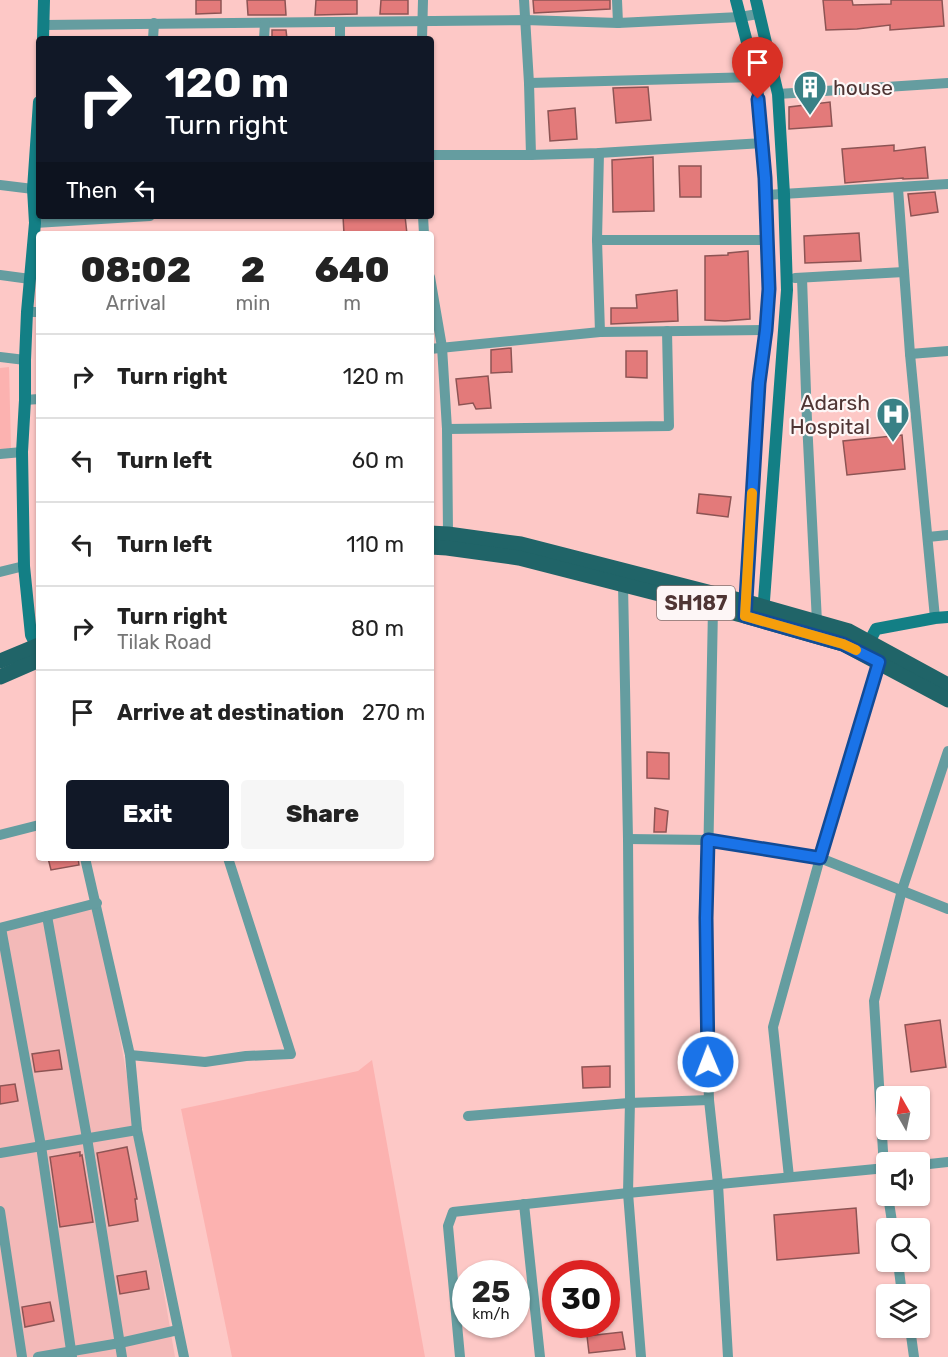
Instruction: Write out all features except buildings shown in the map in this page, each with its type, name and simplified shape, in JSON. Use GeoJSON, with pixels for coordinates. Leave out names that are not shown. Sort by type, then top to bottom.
{"type":"FeatureCollection","features":[{"type":"Feature","properties":{"kind":"main road","name":"SH187"},"geometry":{"type":"LineString","coordinates":[[434,533],[521,544],[746,609],[843,644],[866,648],[948,684]]}},
{"type":"Feature","properties":{"kind":"main road","name":"SH187"},"geometry":{"type":"LineString","coordinates":[[434,547],[519,558],[713,608],[746,609]]}},
{"type":"Feature","properties":{"kind":"main road","name":"SH187"},"geometry":{"type":"LineString","coordinates":[[763,614],[817,622],[849,631],[879,662],[948,700]]}},
{"type":"Feature","properties":{"kind":"main road"},"geometry":{"type":"LineString","coordinates":[[0,662],[36,651]]}},
{"type":"Feature","properties":{"kind":"main road"},"geometry":{"type":"LineString","coordinates":[[0,677],[36,651]]}},
{"type":"Feature","properties":{"kind":"street"},"geometry":{"type":"LineString","coordinates":[[43,36],[44,0]]}},
{"type":"Feature","properties":{"kind":"street"},"geometry":{"type":"LineString","coordinates":[[422,36],[423,0]]}},
{"type":"Feature","properties":{"kind":"street"},"geometry":{"type":"LineString","coordinates":[[524,0],[531,155]]}},
{"type":"Feature","properties":{"kind":"street"},"geometry":{"type":"LineString","coordinates":[[616,0],[618,23]]}},
{"type":"Feature","properties":{"kind":"street"},"geometry":{"type":"LineString","coordinates":[[736,0],[756,77],[763,143],[769,289],[759,383],[746,609]]}},
{"type":"Feature","properties":{"kind":"street"},"geometry":{"type":"LineString","coordinates":[[756,0],[778,94],[786,277],[763,614]]}},
{"type":"Feature","properties":{"kind":"street"},"geometry":{"type":"LineString","coordinates":[[44,25],[525,20],[618,23],[740,17],[758,14]]}},
{"type":"Feature","properties":{"kind":"street"},"geometry":{"type":"LineString","coordinates":[[153,23],[153,36]]}},
{"type":"Feature","properties":{"kind":"street"},"geometry":{"type":"LineString","coordinates":[[264,36],[265,23]]}},
{"type":"Feature","properties":{"kind":"street"},"geometry":{"type":"LineString","coordinates":[[339,36],[340,23]]}},
{"type":"Feature","properties":{"kind":"street"},"geometry":{"type":"LineString","coordinates":[[529,84],[756,77]]}},
{"type":"Feature","properties":{"kind":"street"},"geometry":{"type":"LineString","coordinates":[[778,94],[948,82]]}},
{"type":"Feature","properties":{"kind":"street"},"geometry":{"type":"LineString","coordinates":[[434,155],[599,153],[763,143]]}},
{"type":"Feature","properties":{"kind":"street"},"geometry":{"type":"LineString","coordinates":[[599,153],[597,240],[600,332]]}},
{"type":"Feature","properties":{"kind":"street"},"geometry":{"type":"LineString","coordinates":[[36,178],[33,189],[35,223],[30,279],[33,312],[25,360],[22,452],[24,566],[31,636],[36,646]]}},
{"type":"Feature","properties":{"kind":"street"},"geometry":{"type":"LineString","coordinates":[[766,195],[948,184]]}},
{"type":"Feature","properties":{"kind":"street"},"geometry":{"type":"LineString","coordinates":[[0,185],[33,189]]}},
{"type":"Feature","properties":{"kind":"street"},"geometry":{"type":"LineString","coordinates":[[898,188],[910,354],[935,618]]}},
{"type":"Feature","properties":{"kind":"street"},"geometry":{"type":"LineString","coordinates":[[35,223],[101,219]]}},
{"type":"Feature","properties":{"kind":"street"},"geometry":{"type":"LineString","coordinates":[[597,240],[767,240]]}},
{"type":"Feature","properties":{"kind":"street"},"geometry":{"type":"LineString","coordinates":[[786,277],[904,272]]}},
{"type":"Feature","properties":{"kind":"street"},"geometry":{"type":"LineString","coordinates":[[0,275],[30,279]]}},
{"type":"Feature","properties":{"kind":"street"},"geometry":{"type":"LineString","coordinates":[[802,278],[817,622]]}},
{"type":"Feature","properties":{"kind":"street"},"geometry":{"type":"LineString","coordinates":[[434,325],[447,429],[448,534]]}},
{"type":"Feature","properties":{"kind":"street"},"geometry":{"type":"LineString","coordinates":[[436,348],[600,332],[766,330]]}},
{"type":"Feature","properties":{"kind":"street"},"geometry":{"type":"LineString","coordinates":[[447,429],[669,426],[667,331]]}},
{"type":"Feature","properties":{"kind":"street"},"geometry":{"type":"LineString","coordinates":[[910,354],[948,351]]}},
{"type":"Feature","properties":{"kind":"street"},"geometry":{"type":"LineString","coordinates":[[0,357],[25,360]]}},
{"type":"Feature","properties":{"kind":"street"},"geometry":{"type":"LineString","coordinates":[[25,400],[36,399]]}},
{"type":"Feature","properties":{"kind":"street"},"geometry":{"type":"LineString","coordinates":[[0,454],[22,452]]}},
{"type":"Feature","properties":{"kind":"street"},"geometry":{"type":"LineString","coordinates":[[928,537],[948,535]]}},
{"type":"Feature","properties":{"kind":"street"},"geometry":{"type":"LineString","coordinates":[[0,572],[24,566]]}},
{"type":"Feature","properties":{"kind":"street"},"geometry":{"type":"LineString","coordinates":[[623,584],[628,838],[628,1193],[641,1357]]}},
{"type":"Feature","properties":{"kind":"street"},"geometry":{"type":"LineString","coordinates":[[713,608],[706,918],[709,1101],[718,1184],[728,1357]]}},
{"type":"Feature","properties":{"kind":"street"},"geometry":{"type":"LineString","coordinates":[[866,648],[876,629],[948,616]]}},
{"type":"Feature","properties":{"kind":"street"},"geometry":{"type":"LineString","coordinates":[[902,624],[948,625]]}},
{"type":"Feature","properties":{"kind":"street"},"geometry":{"type":"LineString","coordinates":[[789,1177],[773,1027],[820,858],[879,662]]}},
{"type":"Feature","properties":{"kind":"street"},"geometry":{"type":"LineString","coordinates":[[884,1152],[874,1001],[902,890],[948,751]]}},
{"type":"Feature","properties":{"kind":"street"},"geometry":{"type":"LineString","coordinates":[[0,835],[36,826]]}},
{"type":"Feature","properties":{"kind":"street"},"geometry":{"type":"LineString","coordinates":[[628,838],[708,840],[820,858],[948,909]]}},
{"type":"Feature","properties":{"kind":"street"},"geometry":{"type":"LineString","coordinates":[[86,861],[130,1055],[137,1130],[183,1357]]}},
{"type":"Feature","properties":{"kind":"street"},"geometry":{"type":"LineString","coordinates":[[130,1055],[205,1062],[246,1056],[291,1054],[229,861]]}},
{"type":"Feature","properties":{"kind":"street"},"geometry":{"type":"LineString","coordinates":[[71,1354],[41,1146],[1,928],[97,903]]}},
{"type":"Feature","properties":{"kind":"street"},"geometry":{"type":"LineString","coordinates":[[47,916],[87,1138],[122,1357]]}},
{"type":"Feature","properties":{"kind":"street"},"geometry":{"type":"LineString","coordinates":[[468,1116],[629,1103],[709,1101]]}},
{"type":"Feature","properties":{"kind":"street"},"geometry":{"type":"LineString","coordinates":[[0,1153],[137,1130]]}},
{"type":"Feature","properties":{"kind":"street"},"geometry":{"type":"LineString","coordinates":[[930,1164],[948,1162]]}},
{"type":"Feature","properties":{"kind":"street"},"geometry":{"type":"LineString","coordinates":[[460,1357],[448,1227],[453,1212],[876,1169]]}},
{"type":"Feature","properties":{"kind":"street"},"geometry":{"type":"LineString","coordinates":[[524,1204],[540,1357]]}},
{"type":"Feature","properties":{"kind":"street"},"geometry":{"type":"LineString","coordinates":[[0,1211],[22,1357]]}},
{"type":"Feature","properties":{"kind":"street"},"geometry":{"type":"LineString","coordinates":[[38,1357],[71,1354],[178,1330]]}},
{"type":"Feature","properties":{"kind":"street"},"geometry":{"type":"LineString","coordinates":[[911,1338],[914,1357]]}},
{"type":"Feature","properties":{"kind":"shaded area"},"geometry":{"type":"Polygon","coordinates":[[[9,367],[11,449],[0,449],[0,368],[9,367]]]}},
{"type":"Feature","properties":{"kind":"shaded area"},"geometry":{"type":"Polygon","coordinates":[[[97,903],[175,1357],[0,1357],[0,928],[97,903]]]}},
{"type":"Feature","properties":{"kind":"shaded area"},"geometry":{"type":"Polygon","coordinates":[[[372,1060],[425,1357],[232,1357],[181,1109],[358,1071],[372,1060]]]}},
{"type":"Feature","properties":{"kind":"slow traffic"},"geometry":{"type":"LineString","coordinates":[[752,493],[745,616],[843,644],[856,650]]}},
{"type":"Feature","properties":{"kind":"place","name":"house"},"geometry":{"type":"Point","coordinates":[810,116]}},
{"type":"Feature","properties":{"kind":"place","name":"Adarsh Hospital"},"geometry":{"type":"Point","coordinates":[893,443]}},
{"type":"Feature","properties":{"kind":"route"},"geometry":{"type":"LineString","coordinates":[[708,1062],[706,918],[708,840],[820,858],[879,662],[843,644],[745,616],[759,383],[769,289],[763,143],[758,99]]}}]}
